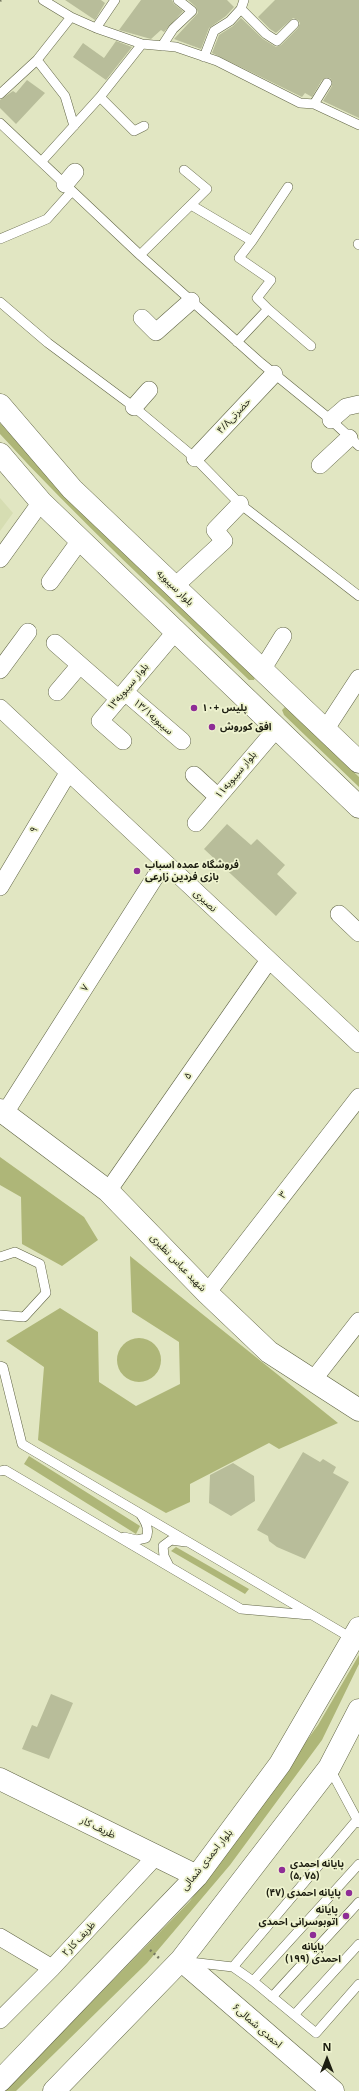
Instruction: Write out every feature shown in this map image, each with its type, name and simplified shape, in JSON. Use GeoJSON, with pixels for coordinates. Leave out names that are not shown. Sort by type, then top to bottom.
{"type":"FeatureCollection","features":[{"type":"Feature","properties":{"kind":"main road","name":"بلوار سیبویه"},"geometry":{"type":"LineString","coordinates":[[0,406],[72,489],[359,762]]}},
{"type":"Feature","properties":{"kind":"main road"},"geometry":{"type":"LineString","coordinates":[[0,454],[41,502],[359,807]]}},
{"type":"Feature","properties":{"kind":"main road"},"geometry":{"type":"LineString","coordinates":[[260,712],[281,689]]}},
{"type":"Feature","properties":{"kind":"main road","name":"شهید عباس نظیری"},"geometry":{"type":"LineString","coordinates":[[3,1112],[108,1192],[207,1294],[269,1352],[359,1410]]}},
{"type":"Feature","properties":{"kind":"main road","name":"بلوار احمدی شمالی"},"geometry":{"type":"LineString","coordinates":[[0,2081],[197,1876],[280,1764],[356,1633]]}},
{"type":"Feature","properties":{"kind":"main road"},"geometry":{"type":"LineString","coordinates":[[54,2091],[176,1965],[329,1768],[359,1710]]}},
{"type":"Feature","properties":{"kind":"main road","name":"ظریف کار"},"geometry":{"type":"LineString","coordinates":[[0,1779],[197,1876]]}},
{"type":"Feature","properties":{"kind":"main road","name":"احمدی شمالی۶"},"geometry":{"type":"LineString","coordinates":[[176,1965],[334,2091]]}},
{"type":"Feature","properties":{"kind":"street"},"geometry":{"type":"LineString","coordinates":[[142,318],[156,332],[191,300]]}},
{"type":"Feature","properties":{"kind":"street","name":"حضرتی۴/۸"},"geometry":{"type":"LineString","coordinates":[[195,458],[274,374]]}},
{"type":"Feature","properties":{"kind":"street"},"geometry":{"type":"LineString","coordinates":[[134,407],[149,390]]}},
{"type":"Feature","properties":{"kind":"street"},"geometry":{"type":"LineString","coordinates":[[331,420],[346,407],[359,404]]}},
{"type":"Feature","properties":{"kind":"street"},"geometry":{"type":"LineString","coordinates":[[320,465],[354,442]]}},
{"type":"Feature","properties":{"kind":"street"},"geometry":{"type":"LineString","coordinates":[[0,558],[41,502]]}},
{"type":"Feature","properties":{"kind":"street"},"geometry":{"type":"LineString","coordinates":[[174,587],[224,541],[215,530],[240,504]]}},
{"type":"Feature","properties":{"kind":"street"},"geometry":{"type":"LineString","coordinates":[[50,582],[81,539]]}},
{"type":"Feature","properties":{"kind":"street","name":"بلوار سیبویه۱۳"},"geometry":{"type":"LineString","coordinates":[[123,741],[100,721],[176,631]]}},
{"type":"Feature","properties":{"kind":"street"},"geometry":{"type":"LineString","coordinates":[[0,670],[28,632]]}},
{"type":"Feature","properties":{"kind":"street"},"geometry":{"type":"LineString","coordinates":[[262,670],[283,636]]}},
{"type":"Feature","properties":{"kind":"street","name":"سیبویه۱۳/۱"},"geometry":{"type":"LineString","coordinates":[[55,643],[79,666],[182,741]]}},
{"type":"Feature","properties":{"kind":"street"},"geometry":{"type":"LineString","coordinates":[[57,692],[79,666]]}},
{"type":"Feature","properties":{"kind":"street"},"geometry":{"type":"LineString","coordinates":[[325,730],[359,678]]}},
{"type":"Feature","properties":{"kind":"street","name":"نصیری"},"geometry":{"type":"LineString","coordinates":[[0,708],[359,1044]]}},
{"type":"Feature","properties":{"kind":"street","name":"بلوار سیبویه۱۱"},"geometry":{"type":"LineString","coordinates":[[196,823],[277,728]]}},
{"type":"Feature","properties":{"kind":"street","name":"۹"},"geometry":{"type":"LineString","coordinates":[[0,887],[68,773]]}},
{"type":"Feature","properties":{"kind":"street"},"geometry":{"type":"LineString","coordinates":[[194,775],[218,797]]}},
{"type":"Feature","properties":{"kind":"street","name":"۷"},"geometry":{"type":"LineString","coordinates":[[3,1112],[164,863]]}},
{"type":"Feature","properties":{"kind":"street"},"geometry":{"type":"LineString","coordinates":[[339,914],[359,933]]}},
{"type":"Feature","properties":{"kind":"street","name":"۵"},"geometry":{"type":"LineString","coordinates":[[108,1192],[269,960]]}},
{"type":"Feature","properties":{"kind":"street","name":"۳"},"geometry":{"type":"LineString","coordinates":[[207,1294],[359,1097]]}},
{"type":"Feature","properties":{"kind":"street"},"geometry":{"type":"LineString","coordinates":[[313,1380],[359,1321]]}},
{"type":"Feature","properties":{"kind":"street","name":"۲ظریف کار"},"geometry":{"type":"LineString","coordinates":[[0,2020],[52,1968],[156,1856]]}},
{"type":"Feature","properties":{"kind":"street"},"geometry":{"type":"LineString","coordinates":[[0,1937],[52,1968]]}},
{"type":"Feature","properties":{"kind":"lane"},"geometry":{"type":"LineString","coordinates":[[43,0],[71,17],[96,28],[142,44],[176,47],[204,57],[242,72],[300,103],[314,104],[359,125]]}},
{"type":"Feature","properties":{"kind":"lane"},"geometry":{"type":"LineString","coordinates":[[96,28],[115,0]]}},
{"type":"Feature","properties":{"kind":"lane"},"geometry":{"type":"LineString","coordinates":[[162,46],[173,29],[192,11],[178,0]]}},
{"type":"Feature","properties":{"kind":"lane"},"geometry":{"type":"LineString","coordinates":[[204,57],[214,31],[230,21],[241,9],[244,0]]}},
{"type":"Feature","properties":{"kind":"lane"},"geometry":{"type":"LineString","coordinates":[[241,9],[266,34],[277,41],[294,24]]}},
{"type":"Feature","properties":{"kind":"lane"},"geometry":{"type":"LineString","coordinates":[[0,94],[37,60],[71,17]]}},
{"type":"Feature","properties":{"kind":"lane"},"geometry":{"type":"LineString","coordinates":[[42,161],[100,96],[142,44]]}},
{"type":"Feature","properties":{"kind":"lane"},"geometry":{"type":"LineString","coordinates":[[37,60],[66,96],[74,126]]}},
{"type":"Feature","properties":{"kind":"lane"},"geometry":{"type":"LineString","coordinates":[[314,104],[327,83]]}},
{"type":"Feature","properties":{"kind":"lane"},"geometry":{"type":"LineString","coordinates":[[100,96],[134,131],[144,126]]}},
{"type":"Feature","properties":{"kind":"lane"},"geometry":{"type":"LineString","coordinates":[[0,123],[42,161],[71,182],[140,255],[237,342],[331,420],[354,442]]}},
{"type":"Feature","properties":{"kind":"lane"},"geometry":{"type":"LineString","coordinates":[[140,255],[207,189],[184,170]]}},
{"type":"Feature","properties":{"kind":"lane"},"geometry":{"type":"LineString","coordinates":[[0,239],[47,219],[71,182]]}},
{"type":"Feature","properties":{"kind":"lane"},"geometry":{"type":"LineString","coordinates":[[288,187],[239,258],[271,280],[257,298],[311,346]]}},
{"type":"Feature","properties":{"kind":"lane"},"geometry":{"type":"LineString","coordinates":[[191,205],[252,240]]}},
{"type":"Feature","properties":{"kind":"lane"},"geometry":{"type":"LineString","coordinates":[[0,302],[48,343],[134,407],[195,458],[240,504],[359,596]]}},
{"type":"Feature","properties":{"kind":"lane"},"geometry":{"type":"LineString","coordinates":[[237,342],[268,309]]}},
{"type":"Feature","properties":{"kind":"lane"},"geometry":{"type":"LineString","coordinates":[[0,1257],[15,1252],[40,1264],[46,1292],[24,1317],[0,1315]]}},
{"type":"Feature","properties":{"kind":"lane"},"geometry":{"type":"LineString","coordinates":[[0,1366],[3,1367],[22,1444],[314,1616],[356,1633]]}},
{"type":"Feature","properties":{"kind":"lane"},"geometry":{"type":"LineString","coordinates":[[0,1471],[5,1470],[241,1609],[314,1616]]}},
{"type":"Feature","properties":{"kind":"lane"},"geometry":{"type":"LineString","coordinates":[[115,1534],[137,1540],[146,1538],[148,1533],[147,1526],[141,1514]]}},
{"type":"Feature","properties":{"kind":"lane"},"geometry":{"type":"LineString","coordinates":[[169,1567],[164,1556],[163,1546],[171,1540],[181,1540],[191,1543]]}},
{"type":"Feature","properties":{"kind":"lane"},"geometry":{"type":"LineString","coordinates":[[233,1968],[358,1822],[329,1768]]}},
{"type":"Feature","properties":{"kind":"lane"},"geometry":{"type":"LineString","coordinates":[[253,1981],[359,1864]]}},
{"type":"Feature","properties":{"kind":"lane"},"geometry":{"type":"LineString","coordinates":[[272,1996],[359,1902]]}},
{"type":"Feature","properties":{"kind":"lane"},"geometry":{"type":"LineString","coordinates":[[294,2014],[359,1944]]}},
{"type":"Feature","properties":{"kind":"lane"},"geometry":{"type":"LineString","coordinates":[[176,1965],[233,1968],[253,1981],[316,2033],[359,1984]]}},
{"type":"Feature","properties":{"kind":"path"},"geometry":{"type":"LineString","coordinates":[[138,1937],[176,1965]]}},
{"type":"Feature","properties":{"kind":"shaded area"},"geometry":{"type":"Polygon","coordinates":[[[0,423],[59,488],[255,677],[254,680],[249,680],[122,559],[60,497],[0,434],[0,423]]]}},
{"type":"Feature","properties":{"kind":"shaded area"},"geometry":{"type":"Polygon","coordinates":[[[0,498],[13,513],[0,531],[0,498]]]}},
{"type":"Feature","properties":{"kind":"shaded area"},"geometry":{"type":"Polygon","coordinates":[[[285,707],[289,709],[359,777],[359,787],[284,715],[282,710],[285,707]]]}},
{"type":"Feature","properties":{"kind":"shaded area"},"geometry":{"type":"Polygon","coordinates":[[[0,1157],[84,1217],[98,1240],[62,1266],[22,1244],[21,1197],[0,1185],[0,1157]]]}},
{"type":"Feature","properties":{"kind":"shaded area"},"geometry":{"type":"Polygon","coordinates":[[[130,1256],[338,1423],[279,1449],[269,1443],[190,1484],[190,1502],[166,1513],[38,1440],[44,1367],[6,1341],[60,1308],[98,1332],[99,1382],[136,1406],[180,1384],[179,1342],[132,1312],[130,1256]]]}},
{"type":"Feature","properties":{"kind":"shaded area"},"geometry":{"type":"Polygon","coordinates":[[[139,1338],[151,1342],[157,1348],[161,1360],[157,1372],[151,1378],[139,1382],[127,1378],[121,1372],[117,1360],[121,1348],[127,1342],[139,1338]]]}},
{"type":"Feature","properties":{"kind":"shaded area"},"geometry":{"type":"Polygon","coordinates":[[[29,1456],[140,1526],[136,1534],[24,1464],[29,1456]]]}},
{"type":"Feature","properties":{"kind":"shaded area"},"geometry":{"type":"Polygon","coordinates":[[[176,1547],[249,1589],[245,1594],[171,1551],[176,1547]]]}},
{"type":"Feature","properties":{"kind":"shaded area"},"geometry":{"type":"Polygon","coordinates":[[[359,1655],[359,1664],[322,1740],[230,1865],[147,1963],[16,2091],[5,2091],[190,1901],[318,1725],[359,1655]]]}},
{"type":"Feature","properties":{"kind":"building"},"geometry":{"type":"Polygon","coordinates":[[[65,0],[101,0],[105,3],[95,20],[65,0]]]}},
{"type":"Feature","properties":{"kind":"building"},"geometry":{"type":"Polygon","coordinates":[[[141,0],[172,0],[174,4],[183,11],[164,32],[161,30],[151,39],[119,30],[141,0]]]}},
{"type":"Feature","properties":{"kind":"building"},"geometry":{"type":"Polygon","coordinates":[[[188,0],[227,0],[234,7],[226,16],[209,28],[201,49],[174,39],[198,13],[196,7],[188,0]]]}},
{"type":"Feature","properties":{"kind":"building"},"geometry":{"type":"Polygon","coordinates":[[[275,0],[359,0],[359,118],[323,101],[332,86],[332,81],[330,78],[322,80],[312,97],[305,93],[302,97],[212,53],[219,35],[233,26],[241,18],[263,39],[276,47],[281,45],[298,28],[300,23],[298,20],[293,18],[276,33],[270,29],[258,17],[275,0]]]}},
{"type":"Feature","properties":{"kind":"building"},"geometry":{"type":"Polygon","coordinates":[[[116,41],[132,47],[106,80],[73,57],[83,43],[104,58],[116,41]]]}},
{"type":"Feature","properties":{"kind":"building"},"geometry":{"type":"Polygon","coordinates":[[[27,80],[45,93],[16,124],[0,108],[0,100],[13,91],[16,93],[27,80]]]}},
{"type":"Feature","properties":{"kind":"building"},"geometry":{"type":"Polygon","coordinates":[[[227,824],[251,845],[257,839],[285,865],[277,874],[297,893],[276,916],[204,849],[227,824]]]}},
{"type":"Feature","properties":{"kind":"building"},"geometry":{"type":"Polygon","coordinates":[[[303,1452],[320,1462],[323,1459],[336,1467],[333,1473],[349,1482],[305,1559],[277,1547],[269,1541],[268,1536],[257,1530],[303,1452]]]}},
{"type":"Feature","properties":{"kind":"building"},"geometry":{"type":"Polygon","coordinates":[[[233,1463],[254,1476],[255,1501],[231,1516],[209,1503],[210,1475],[233,1463]]]}},
{"type":"Feature","properties":{"kind":"building"},"geometry":{"type":"Polygon","coordinates":[[[51,1694],[73,1703],[49,1759],[22,1749],[32,1725],[37,1727],[51,1694]]]}},
{"type":"Feature","properties":{"kind":"place","name":"پلیس +۱۰"},"geometry":{"type":"Point","coordinates":[194,708]}},
{"type":"Feature","properties":{"kind":"place","name":"افق کوروش"},"geometry":{"type":"Point","coordinates":[212,727]}},
{"type":"Feature","properties":{"kind":"place","name":"فروشگاه عمده اسباب بازی فردین زارعی"},"geometry":{"type":"Point","coordinates":[137,871]}},
{"type":"Feature","properties":{"kind":"place","name":"پایانه احمدی (۵, ۷۵)"},"geometry":{"type":"Point","coordinates":[282,1870]}},
{"type":"Feature","properties":{"kind":"place","name":"پایانه احمدی (۴۷)"},"geometry":{"type":"Point","coordinates":[349,1893]}},
{"type":"Feature","properties":{"kind":"place","name":"پایانه اتوبوسرانی احمدی"},"geometry":{"type":"Point","coordinates":[346,1916]}},
{"type":"Feature","properties":{"kind":"place","name":"پایانه احمدی (۱۹۹)"},"geometry":{"type":"Point","coordinates":[313,1935]}}]}
